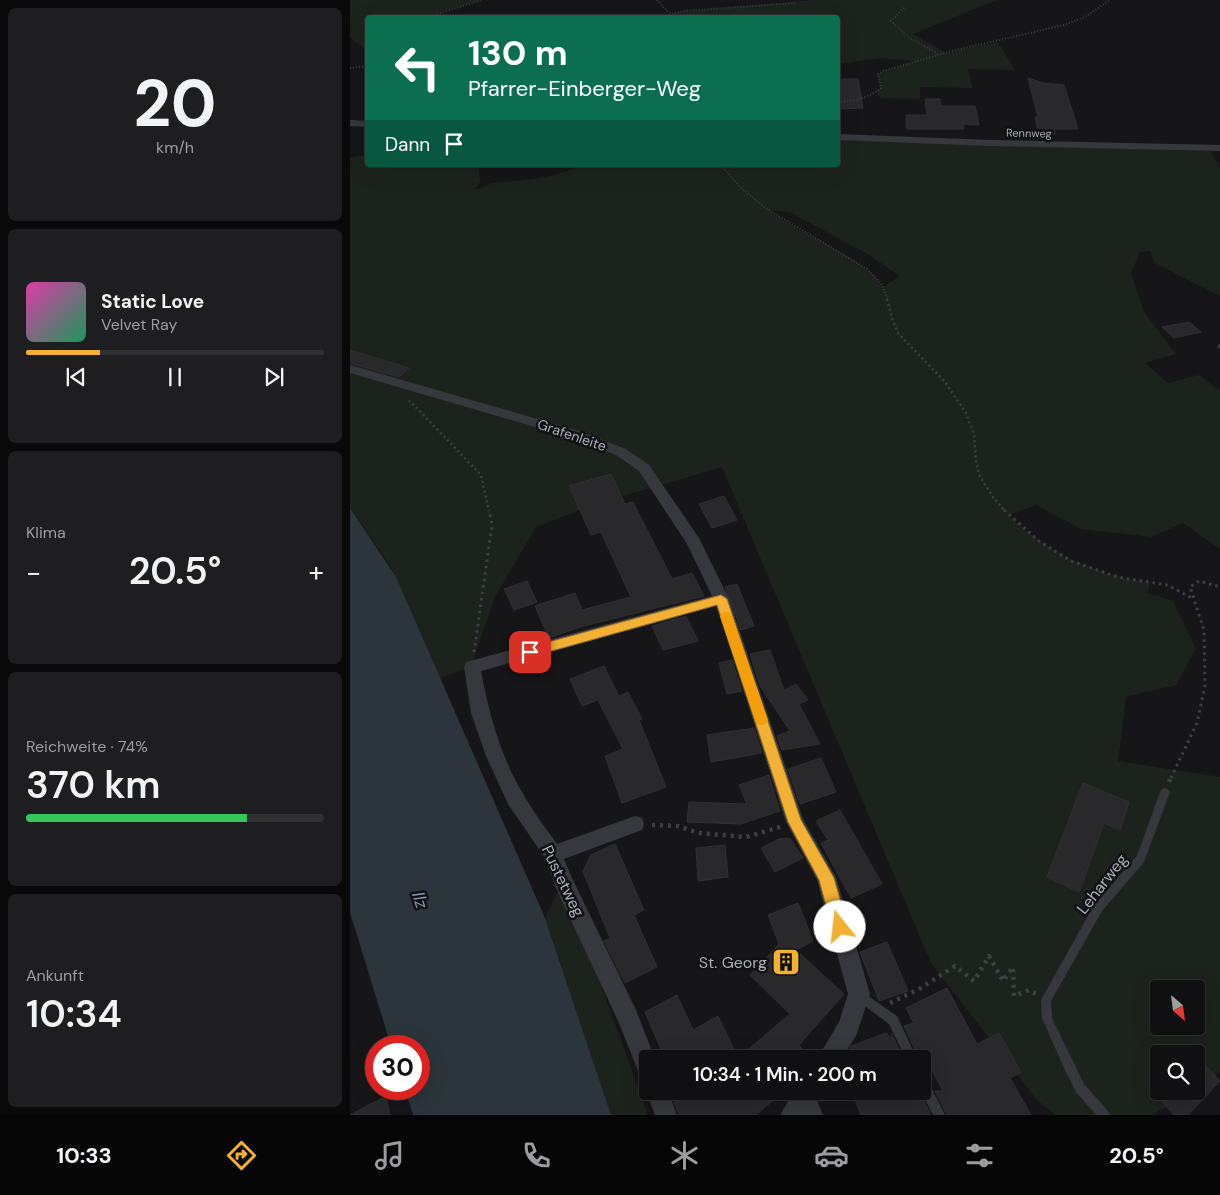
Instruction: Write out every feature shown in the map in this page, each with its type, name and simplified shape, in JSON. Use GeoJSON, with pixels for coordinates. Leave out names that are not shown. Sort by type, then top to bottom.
{"type":"FeatureCollection","features":[{"type":"Feature","properties":{"kind":"street"},"geometry":{"type":"LineString","coordinates":[[350,123],[365,124]]}},
{"type":"Feature","properties":{"kind":"street","name":"Rennweg"},"geometry":{"type":"LineString","coordinates":[[840,137],[991,143],[1220,148]]}},
{"type":"Feature","properties":{"kind":"street","name":"Grafenleite"},"geometry":{"type":"LineString","coordinates":[[350,369],[393,383],[572,433],[621,452],[644,468],[694,542],[721,599],[795,822],[826,878],[859,994]]}},
{"type":"Feature","properties":{"kind":"street"},"geometry":{"type":"LineString","coordinates":[[472,667],[721,599]]}},
{"type":"Feature","properties":{"kind":"street","name":"Pustetweg"},"geometry":{"type":"LineString","coordinates":[[472,667],[480,713],[495,756],[516,798],[553,854],[641,1050]]}},
{"type":"Feature","properties":{"kind":"street"},"geometry":{"type":"LineString","coordinates":[[553,854],[635,824]]}},
{"type":"Feature","properties":{"kind":"street"},"geometry":{"type":"LineString","coordinates":[[834,1050],[848,1028],[859,994]]}},
{"type":"Feature","properties":{"kind":"street"},"geometry":{"type":"LineString","coordinates":[[660,1100],[666,1115]]}},
{"type":"Feature","properties":{"kind":"lane","name":"Leharweg"},"geometry":{"type":"LineString","coordinates":[[1046,1000],[1098,908],[1141,859],[1165,792]]}},
{"type":"Feature","properties":{"kind":"lane"},"geometry":{"type":"LineString","coordinates":[[859,994],[893,1020],[908,1050]]}},
{"type":"Feature","properties":{"kind":"lane"},"geometry":{"type":"LineString","coordinates":[[1046,1000],[1047,1018],[1080,1088],[1104,1115]]}},
{"type":"Feature","properties":{"kind":"lane"},"geometry":{"type":"LineString","coordinates":[[931,1099],[939,1115]]}},
{"type":"Feature","properties":{"kind":"path"},"geometry":{"type":"LineString","coordinates":[[435,15],[481,0]]}},
{"type":"Feature","properties":{"kind":"path"},"geometry":{"type":"LineString","coordinates":[[657,0],[672,14],[684,11],[795,3]]}},
{"type":"Feature","properties":{"kind":"path"},"geometry":{"type":"LineString","coordinates":[[840,102],[862,98],[877,92],[881,88],[878,74],[883,71],[1064,25],[1085,17],[1110,0]]}},
{"type":"Feature","properties":{"kind":"path"},"geometry":{"type":"LineString","coordinates":[[904,8],[890,21],[908,37],[935,52],[936,56]]}},
{"type":"Feature","properties":{"kind":"path"},"geometry":{"type":"LineString","coordinates":[[350,68],[365,66]]}},
{"type":"Feature","properties":{"kind":"path"},"geometry":{"type":"LineString","coordinates":[[722,167],[727,175],[768,210],[789,225],[847,256],[872,274],[881,284],[898,333],[958,398],[971,421],[976,436],[978,475],[989,495],[1012,518],[1042,543],[1063,557],[1115,576],[1170,586],[1194,599]]}},
{"type":"Feature","properties":{"kind":"path"},"geometry":{"type":"LineString","coordinates":[[393,383],[481,475],[492,525],[472,667]]}},
{"type":"Feature","properties":{"kind":"path"},"geometry":{"type":"LineString","coordinates":[[1165,792],[1197,723],[1205,685],[1204,630],[1190,587],[1199,581],[1220,587]]}},
{"type":"Feature","properties":{"kind":"path"},"geometry":{"type":"LineString","coordinates":[[635,824],[678,826],[698,833],[746,838],[795,822]]}},
{"type":"Feature","properties":{"kind":"path"},"geometry":{"type":"LineString","coordinates":[[859,994],[881,1007],[921,988],[955,966],[974,981],[989,956],[1003,981],[1013,967],[1014,996],[1029,990],[1046,1000]]}},
{"type":"Feature","properties":{"kind":"shaded area"},"geometry":{"type":"Polygon","coordinates":[[[350,0],[481,0],[432,15],[365,15],[365,49],[350,38],[350,0]]]}},
{"type":"Feature","properties":{"kind":"shaded area"},"geometry":{"type":"Polygon","coordinates":[[[813,0],[997,0],[913,34],[946,53],[998,42],[1015,70],[968,69],[972,88],[920,87],[920,99],[880,98],[877,92],[881,88],[878,74],[914,61],[880,58],[840,64],[840,15],[672,14],[684,11],[813,0]]]}},
{"type":"Feature","properties":{"kind":"shaded area"},"geometry":{"type":"Polygon","coordinates":[[[840,139],[1210,151],[1220,167],[1220,296],[1155,263],[1150,251],[1140,252],[1131,273],[1144,312],[1176,354],[1145,363],[1168,383],[1199,375],[1220,391],[1220,549],[1183,523],[1152,537],[1081,529],[1037,505],[1009,515],[1040,541],[1074,561],[1111,574],[1150,583],[1148,593],[1173,601],[1196,649],[1176,685],[1126,697],[1118,761],[1220,777],[1220,1072],[1205,1081],[1205,1045],[1150,1045],[1150,1100],[1176,1100],[1153,1115],[1055,1115],[1037,1100],[931,963],[722,467],[599,503],[536,527],[495,597],[471,666],[436,680],[391,567],[350,507],[350,158],[365,155],[365,167],[479,167],[480,182],[475,189],[493,183],[527,180],[578,167],[840,167],[840,139]],[[769,210],[865,268],[876,278],[882,288],[900,276],[866,253],[789,212],[769,210]]]}},
{"type":"Feature","properties":{"kind":"shaded area"},"geometry":{"type":"Polygon","coordinates":[[[563,881],[639,1090],[639,1100],[643,1100],[648,1115],[611,1115],[545,918],[563,881]]]}},
{"type":"Feature","properties":{"kind":"water","name":"Ilz"},"geometry":{"type":"Polygon","coordinates":[[[350,508],[396,577],[545,918],[611,1115],[413,1115],[408,1100],[430,1100],[430,1035],[388,1035],[350,912],[350,508]]]}},
{"type":"Feature","properties":{"kind":"building"},"geometry":{"type":"Polygon","coordinates":[[[1028,78],[1043,83],[1064,85],[1078,129],[1054,129],[1055,134],[1039,134],[1035,117],[1038,117],[1028,78]]]}},
{"type":"Feature","properties":{"kind":"building"},"geometry":{"type":"Polygon","coordinates":[[[840,79],[858,79],[863,108],[840,109],[840,79]]]}},
{"type":"Feature","properties":{"kind":"building"},"geometry":{"type":"Polygon","coordinates":[[[925,99],[940,99],[941,106],[975,106],[979,125],[963,124],[964,129],[907,129],[906,115],[927,115],[925,99]]]}},
{"type":"Feature","properties":{"kind":"building"},"geometry":{"type":"Polygon","coordinates":[[[1189,322],[1201,332],[1174,338],[1162,327],[1189,322]]]}},
{"type":"Feature","properties":{"kind":"building"},"geometry":{"type":"Polygon","coordinates":[[[350,350],[409,368],[399,377],[350,363],[350,350]]]}},
{"type":"Feature","properties":{"kind":"building"},"geometry":{"type":"Polygon","coordinates":[[[611,474],[625,504],[633,502],[672,579],[692,573],[704,596],[580,627],[549,638],[535,606],[575,593],[582,610],[631,597],[601,532],[591,535],[569,486],[611,474]]]}},
{"type":"Feature","properties":{"kind":"building"},"geometry":{"type":"Polygon","coordinates":[[[724,496],[737,520],[712,528],[699,504],[724,496]]]}},
{"type":"Feature","properties":{"kind":"building"},"geometry":{"type":"Polygon","coordinates":[[[527,581],[537,602],[514,610],[504,589],[527,581]]]}},
{"type":"Feature","properties":{"kind":"building"},"geometry":{"type":"Polygon","coordinates":[[[737,584],[754,626],[741,630],[725,587],[737,584]]]}},
{"type":"Feature","properties":{"kind":"building"},"geometry":{"type":"Polygon","coordinates":[[[686,616],[698,641],[663,650],[652,626],[686,616]]]}},
{"type":"Feature","properties":{"kind":"building"},"geometry":{"type":"Polygon","coordinates":[[[770,650],[784,690],[796,684],[808,700],[799,704],[820,744],[782,750],[777,736],[790,731],[760,686],[750,654],[770,650]]]}},
{"type":"Feature","properties":{"kind":"building"},"geometry":{"type":"Polygon","coordinates":[[[732,660],[742,691],[727,694],[719,663],[732,660]]]}},
{"type":"Feature","properties":{"kind":"building"},"geometry":{"type":"Polygon","coordinates":[[[604,666],[619,696],[628,692],[642,719],[639,720],[666,787],[622,803],[605,756],[623,749],[598,700],[582,706],[570,679],[604,666]]]}},
{"type":"Feature","properties":{"kind":"building"},"geometry":{"type":"Polygon","coordinates":[[[754,728],[762,753],[711,762],[707,735],[754,728]]]}},
{"type":"Feature","properties":{"kind":"building"},"geometry":{"type":"Polygon","coordinates":[[[821,758],[836,792],[800,804],[788,769],[821,758]]]}},
{"type":"Feature","properties":{"kind":"building"},"geometry":{"type":"Polygon","coordinates":[[[769,775],[780,811],[741,824],[687,822],[689,802],[747,804],[739,785],[769,775]]]}},
{"type":"Feature","properties":{"kind":"building"},"geometry":{"type":"Polygon","coordinates":[[[1083,783],[1129,802],[1120,830],[1104,823],[1079,892],[1047,877],[1083,783]]]}},
{"type":"Feature","properties":{"kind":"building"},"geometry":{"type":"Polygon","coordinates":[[[840,810],[882,884],[851,898],[821,843],[828,840],[816,821],[840,810]]]}},
{"type":"Feature","properties":{"kind":"building"},"geometry":{"type":"Polygon","coordinates":[[[790,838],[803,858],[775,872],[761,848],[779,839],[790,838]]]}},
{"type":"Feature","properties":{"kind":"building"},"geometry":{"type":"Polygon","coordinates":[[[615,844],[644,910],[634,915],[657,967],[625,983],[604,941],[610,938],[583,871],[591,855],[615,844]]]}},
{"type":"Feature","properties":{"kind":"building"},"geometry":{"type":"Polygon","coordinates":[[[725,845],[728,877],[698,881],[696,848],[725,845]]]}},
{"type":"Feature","properties":{"kind":"building"},"geometry":{"type":"Polygon","coordinates":[[[798,903],[813,941],[796,950],[844,994],[799,1045],[803,1050],[747,1050],[790,1014],[750,975],[779,944],[768,915],[798,903]]]}},
{"type":"Feature","properties":{"kind":"building"},"geometry":{"type":"Polygon","coordinates":[[[887,942],[908,991],[879,1001],[860,952],[887,942]]]}},
{"type":"Feature","properties":{"kind":"building"},"geometry":{"type":"Polygon","coordinates":[[[947,988],[977,1044],[999,1033],[1021,1072],[1010,1078],[1031,1115],[947,1115],[935,1091],[943,1091],[931,1068],[931,1050],[915,1050],[904,1026],[914,1023],[906,1008],[947,988]]]}},
{"type":"Feature","properties":{"kind":"building"},"geometry":{"type":"Polygon","coordinates":[[[677,995],[693,1030],[718,1016],[734,1050],[661,1050],[645,1012],[677,995]]]}},
{"type":"Feature","properties":{"kind":"building"},"geometry":{"type":"Polygon","coordinates":[[[886,1033],[894,1040],[891,1033],[900,1050],[849,1050],[851,1046],[886,1033]]]}},
{"type":"Feature","properties":{"kind":"building"},"geometry":{"type":"Polygon","coordinates":[[[1205,1065],[1220,1081],[1205,1097],[1205,1065]]]}},
{"type":"Feature","properties":{"kind":"building"},"geometry":{"type":"Polygon","coordinates":[[[378,1100],[387,1100],[390,1115],[350,1115],[378,1100]]]}},
{"type":"Feature","properties":{"kind":"building"},"geometry":{"type":"Polygon","coordinates":[[[674,1100],[774,1100],[756,1115],[679,1115],[674,1100]]]}},
{"type":"Feature","properties":{"kind":"building"},"geometry":{"type":"Polygon","coordinates":[[[855,1100],[924,1100],[931,1115],[861,1115],[855,1100]]]}},
{"type":"Feature","properties":{"kind":"building"},"geometry":{"type":"Polygon","coordinates":[[[1160,1100],[1202,1100],[1188,1115],[1174,1115],[1160,1100]]]}},
{"type":"Feature","properties":{"kind":"slow traffic"},"geometry":{"type":"LineString","coordinates":[[726,616],[762,720]]}},
{"type":"Feature","properties":{"kind":"place","name":"St. Georg"},"geometry":{"type":"Point","coordinates":[786,962]}},
{"type":"Feature","properties":{"kind":"route"},"geometry":{"type":"LineString","coordinates":[[530,652],[721,599],[795,822],[826,878],[840,927]]}}]}
